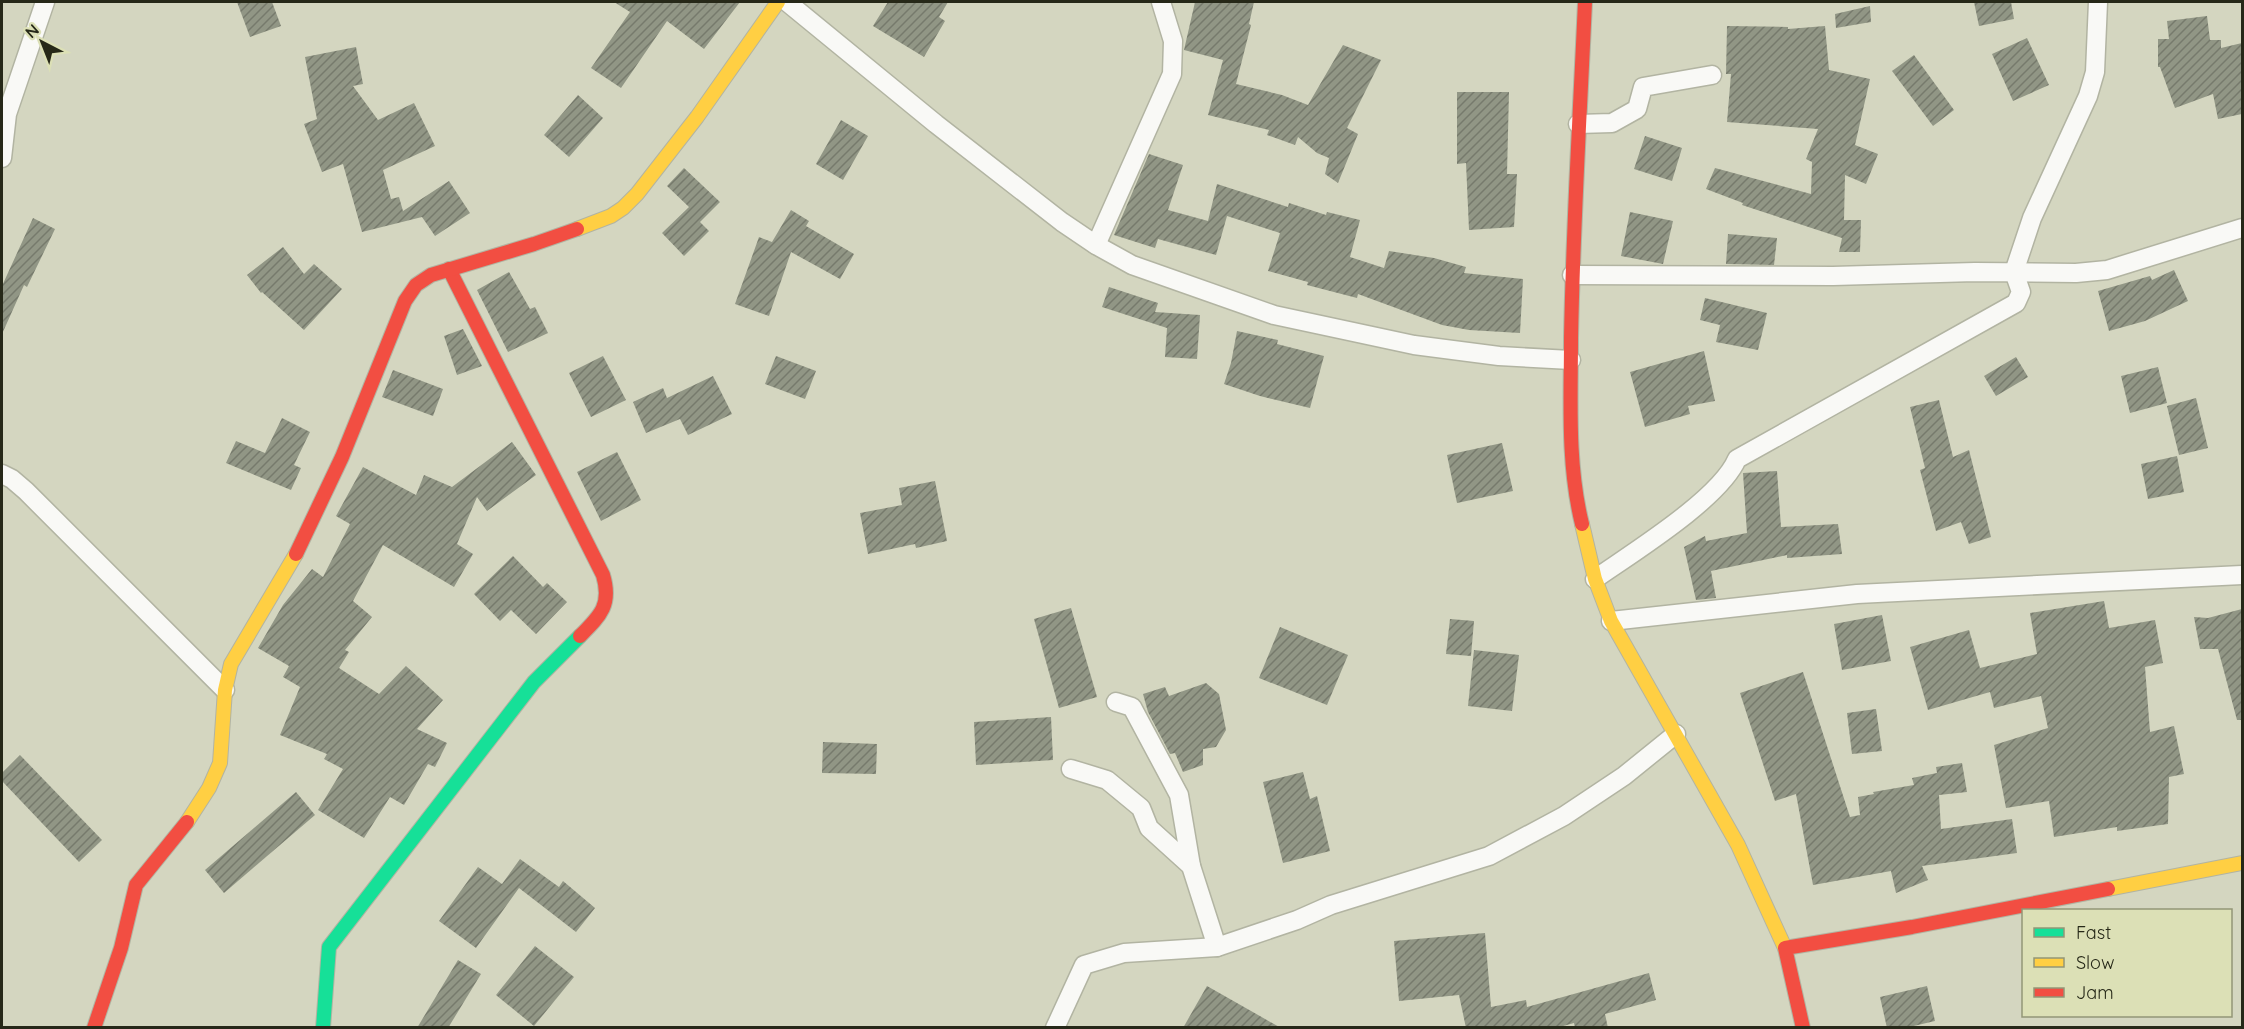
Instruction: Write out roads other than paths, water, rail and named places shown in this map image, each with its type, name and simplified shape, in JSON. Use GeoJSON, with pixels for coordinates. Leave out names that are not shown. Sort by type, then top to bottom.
{"type":"FeatureCollection","features":[{"type":"Feature","properties":{"kind":"main road"},"geometry":{"type":"LineString","coordinates":[[94,1028],[121,948],[136,885],[194,813],[209,788],[220,763],[225,690],[231,664],[302,543],[342,457],[405,301],[416,285],[431,275],[534,244],[611,216],[623,208],[637,194],[697,117],[778,2]]}},
{"type":"Feature","properties":{"kind":"main road"},"geometry":{"type":"LineString","coordinates":[[1585,2],[1578,124],[1570,360],[1570,441],[1577,505],[1595,579],[1611,621],[1738,845],[1785,948],[1803,1028]]}},
{"type":"Feature","properties":{"kind":"main road"},"geometry":{"type":"LineString","coordinates":[[323,1028],[329,946],[534,682],[601,615],[607,601],[606,585],[597,561],[449,269]]}},
{"type":"Feature","properties":{"kind":"main road"},"geometry":{"type":"LineString","coordinates":[[1785,948],[1923,925],[2242,863]]}},
{"type":"Feature","properties":{"kind":"street"},"geometry":{"type":"LineString","coordinates":[[2,158],[7,114],[45,2]]}},
{"type":"Feature","properties":{"kind":"street"},"geometry":{"type":"LineString","coordinates":[[787,2],[936,124],[1062,222],[1096,245],[1132,265],[1274,315],[1414,345],[1499,356],[1570,360]]}},
{"type":"Feature","properties":{"kind":"street"},"geometry":{"type":"LineString","coordinates":[[1096,245],[1172,74],[1173,41],[1161,2]]}},
{"type":"Feature","properties":{"kind":"street"},"geometry":{"type":"LineString","coordinates":[[1595,579],[1665,530],[1717,488],[1727,477],[1737,459],[2016,303],[2021,292],[2014,272],[2032,218],[2088,96],[2095,72],[2098,2]]}},
{"type":"Feature","properties":{"kind":"street"},"geometry":{"type":"LineString","coordinates":[[1578,124],[1612,123],[1637,109],[1643,87],[1712,75]]}},
{"type":"Feature","properties":{"kind":"street"},"geometry":{"type":"LineString","coordinates":[[1572,275],[1833,276],[2076,273],[2107,270],[2242,228]]}},
{"type":"Feature","properties":{"kind":"street"},"geometry":{"type":"LineString","coordinates":[[2,474],[26,491],[225,690]]}},
{"type":"Feature","properties":{"kind":"street"},"geometry":{"type":"LineString","coordinates":[[1611,621],[1857,594],[2242,575]]}},
{"type":"Feature","properties":{"kind":"street"},"geometry":{"type":"LineString","coordinates":[[1116,702],[1132,707],[1179,795],[1191,866],[1217,947]]}},
{"type":"Feature","properties":{"kind":"street"},"geometry":{"type":"LineString","coordinates":[[1055,1028],[1084,965],[1124,953],[1217,947],[1297,920],[1331,905],[1489,856],[1574,809],[1624,776],[1676,734]]}},
{"type":"Feature","properties":{"kind":"street"},"geometry":{"type":"LineString","coordinates":[[1071,769],[1107,780],[1141,808],[1149,828],[1191,866]]}}]}
